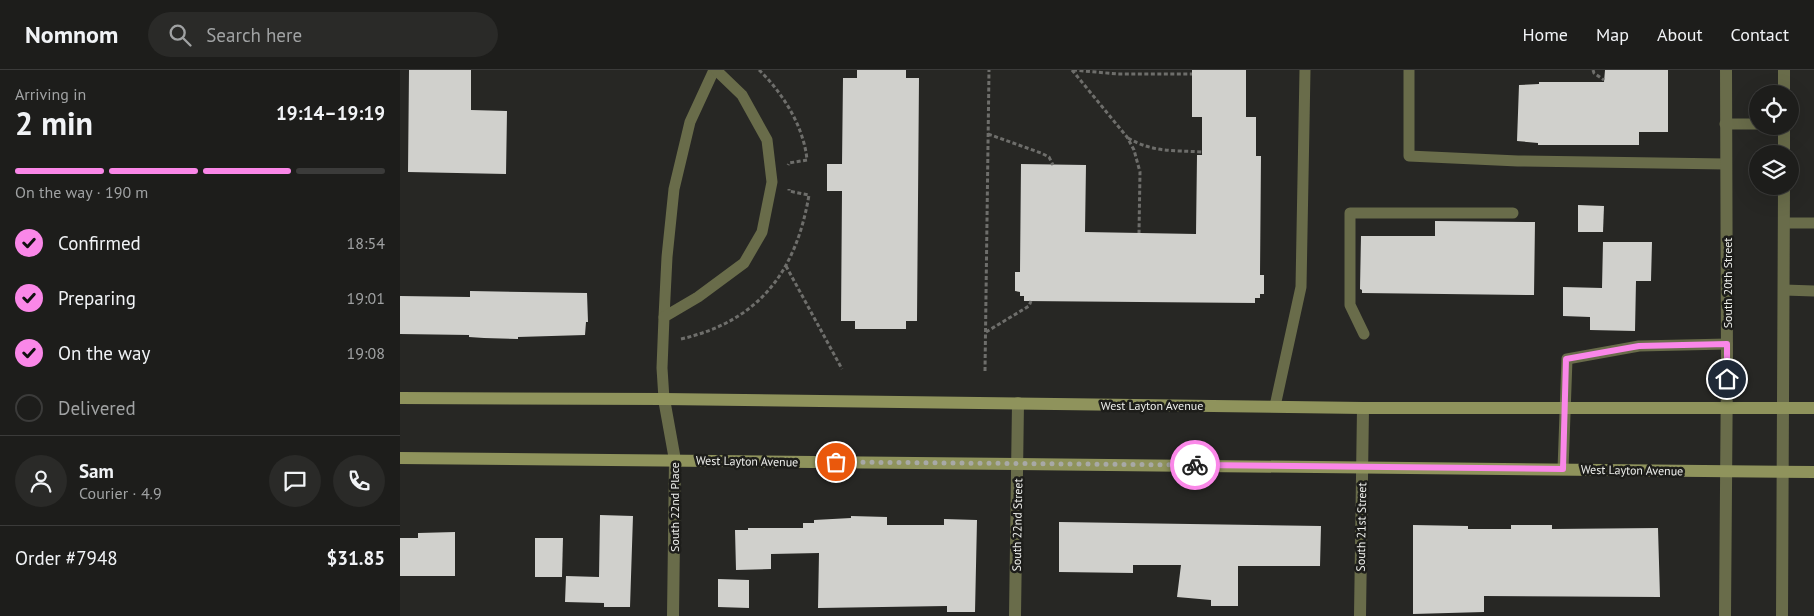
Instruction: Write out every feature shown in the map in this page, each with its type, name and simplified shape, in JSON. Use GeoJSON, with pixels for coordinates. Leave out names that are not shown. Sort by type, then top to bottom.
{"type":"FeatureCollection","features":[{"type":"Feature","properties":{"kind":"main road","name":"West Layton Avenue"},"geometry":{"type":"LineString","coordinates":[[400,398],[664,399],[1363,408],[1814,408]]}},
{"type":"Feature","properties":{"kind":"main road","name":"West Layton Avenue"},"geometry":{"type":"LineString","coordinates":[[400,458],[1814,472]]}},
{"type":"Feature","properties":{"kind":"street","name":"South 20th Street"},"geometry":{"type":"LineString","coordinates":[[1725,616],[1727,344],[1726,70]]}},
{"type":"Feature","properties":{"kind":"street"},"geometry":{"type":"LineString","coordinates":[[1784,70],[1784,85]]}},
{"type":"Feature","properties":{"kind":"street"},"geometry":{"type":"LineString","coordinates":[[1782,616],[1784,195]]}},
{"type":"Feature","properties":{"kind":"street","name":"South 22nd Place"},"geometry":{"type":"LineString","coordinates":[[664,399],[675,460],[672,616]]}},
{"type":"Feature","properties":{"kind":"street","name":"South 22nd Street"},"geometry":{"type":"LineString","coordinates":[[1015,616],[1018,403]]}},
{"type":"Feature","properties":{"kind":"street","name":"South 21st Street"},"geometry":{"type":"LineString","coordinates":[[1360,616],[1363,408]]}},
{"type":"Feature","properties":{"kind":"lane"},"geometry":{"type":"LineString","coordinates":[[664,316],[698,297],[744,263],[762,232],[772,182],[766,140],[742,95],[715,70],[690,122],[674,189],[667,257],[664,316],[662,368],[664,399]]}},
{"type":"Feature","properties":{"kind":"lane"},"geometry":{"type":"LineString","coordinates":[[1275,406],[1301,287],[1305,70]]}},
{"type":"Feature","properties":{"kind":"lane"},"geometry":{"type":"LineString","coordinates":[[1409,70],[1409,156],[1518,161],[1726,164]]}},
{"type":"Feature","properties":{"kind":"lane"},"geometry":{"type":"LineString","coordinates":[[1725,124],[1749,124]]}},
{"type":"Feature","properties":{"kind":"lane"},"geometry":{"type":"LineString","coordinates":[[1364,334],[1350,305],[1350,213],[1513,213]]}},
{"type":"Feature","properties":{"kind":"lane"},"geometry":{"type":"LineString","coordinates":[[1784,224],[1814,224]]}},
{"type":"Feature","properties":{"kind":"lane"},"geometry":{"type":"LineString","coordinates":[[1784,290],[1814,291]]}},
{"type":"Feature","properties":{"kind":"lane"},"geometry":{"type":"LineString","coordinates":[[1563,469],[1566,359],[1639,346],[1727,344]]}},
{"type":"Feature","properties":{"kind":"path"},"geometry":{"type":"LineString","coordinates":[[985,371],[989,70]]}},
{"type":"Feature","properties":{"kind":"path"},"geometry":{"type":"LineString","coordinates":[[1072,70],[1118,74],[1192,74]]}},
{"type":"Feature","properties":{"kind":"path"},"geometry":{"type":"LineString","coordinates":[[1072,70],[1127,138],[1136,156],[1140,172],[1139,233]]}},
{"type":"Feature","properties":{"kind":"path"},"geometry":{"type":"LineString","coordinates":[[1593,70],[1594,73],[1604,80]]}},
{"type":"Feature","properties":{"kind":"path"},"geometry":{"type":"LineString","coordinates":[[988,134],[1041,153],[1049,157],[1053,165]]}},
{"type":"Feature","properties":{"kind":"path"},"geometry":{"type":"LineString","coordinates":[[1127,138],[1142,146],[1155,149],[1202,152]]}},
{"type":"Feature","properties":{"kind":"path"},"geometry":{"type":"LineString","coordinates":[[786,266],[842,369]]}},
{"type":"Feature","properties":{"kind":"path"},"geometry":{"type":"LineString","coordinates":[[986,332],[1029,306],[1031,301]]}},
{"type":"Feature","properties":{"kind":"building"},"geometry":{"type":"Polygon","coordinates":[[[409,70],[471,70],[471,110],[507,111],[506,174],[408,172],[409,70]]]}},
{"type":"Feature","properties":{"kind":"building"},"geometry":{"type":"Polygon","coordinates":[[[857,70],[906,70],[906,78],[919,78],[917,321],[906,321],[906,329],[855,329],[855,321],[841,321],[842,191],[827,191],[827,164],[842,164],[843,78],[857,78],[857,70]]]}},
{"type":"Feature","properties":{"kind":"building"},"geometry":{"type":"Polygon","coordinates":[[[1192,70],[1246,70],[1246,117],[1256,117],[1256,156],[1261,156],[1260,275],[1264,275],[1264,294],[1260,294],[1260,298],[1255,298],[1255,303],[1024,301],[1024,296],[1020,296],[1020,292],[1015,291],[1015,272],[1020,272],[1021,164],[1086,165],[1085,232],[1196,234],[1197,155],[1202,155],[1202,117],[1192,117],[1192,70]]]}},
{"type":"Feature","properties":{"kind":"building"},"geometry":{"type":"Polygon","coordinates":[[[1605,70],[1668,70],[1668,132],[1639,132],[1639,145],[1538,145],[1538,143],[1517,141],[1519,85],[1539,84],[1539,82],[1604,82],[1605,70]]]}},
{"type":"Feature","properties":{"kind":"building"},"geometry":{"type":"Polygon","coordinates":[[[1578,205],[1604,206],[1603,232],[1578,232],[1578,205]]]}},
{"type":"Feature","properties":{"kind":"building"},"geometry":{"type":"Polygon","coordinates":[[[1435,221],[1535,222],[1534,295],[1362,293],[1360,289],[1361,236],[1435,236],[1435,221]]]}},
{"type":"Feature","properties":{"kind":"building"},"geometry":{"type":"Polygon","coordinates":[[[1603,242],[1652,242],[1651,281],[1636,281],[1635,331],[1590,330],[1590,317],[1563,316],[1563,287],[1602,288],[1603,242]]]}},
{"type":"Feature","properties":{"kind":"building"},"geometry":{"type":"Polygon","coordinates":[[[470,291],[587,293],[588,322],[586,322],[585,335],[518,337],[518,339],[469,337],[469,335],[400,334],[400,296],[470,297],[470,291]]]}},
{"type":"Feature","properties":{"kind":"building"},"geometry":{"type":"Polygon","coordinates":[[[600,515],[633,516],[630,607],[604,607],[604,603],[565,602],[566,576],[599,577],[600,515]]]}},
{"type":"Feature","properties":{"kind":"building"},"geometry":{"type":"Polygon","coordinates":[[[851,516],[887,517],[887,525],[944,525],[944,519],[977,520],[975,612],[947,612],[947,606],[818,608],[819,553],[771,554],[771,569],[736,570],[735,530],[748,530],[748,528],[803,528],[803,523],[814,523],[814,520],[851,518],[851,516]]]}},
{"type":"Feature","properties":{"kind":"building"},"geometry":{"type":"Polygon","coordinates":[[[1059,522],[1321,526],[1320,566],[1238,566],[1238,606],[1211,606],[1211,600],[1177,597],[1181,565],[1133,565],[1133,573],[1059,572],[1059,522]]]}},
{"type":"Feature","properties":{"kind":"building"},"geometry":{"type":"Polygon","coordinates":[[[1413,525],[1468,526],[1468,529],[1511,529],[1511,525],[1552,525],[1552,529],[1658,528],[1660,597],[1484,596],[1484,612],[1413,614],[1413,525]]]}},
{"type":"Feature","properties":{"kind":"building"},"geometry":{"type":"Polygon","coordinates":[[[455,532],[455,576],[400,576],[400,538],[418,538],[418,533],[455,532]]]}},
{"type":"Feature","properties":{"kind":"building"},"geometry":{"type":"Polygon","coordinates":[[[535,538],[563,538],[562,577],[535,577],[535,538]]]}},
{"type":"Feature","properties":{"kind":"building"},"geometry":{"type":"Polygon","coordinates":[[[718,579],[749,580],[749,608],[718,607],[718,579]]]}},
{"type":"Feature","properties":{"kind":"way so far"},"geometry":{"type":"LineString","coordinates":[[836,462],[1195,465]]}},
{"type":"Feature","properties":{"kind":"route"},"geometry":{"type":"LineString","coordinates":[[1195,465],[1563,469],[1566,359],[1639,346],[1727,344],[1727,379]]}}]}
